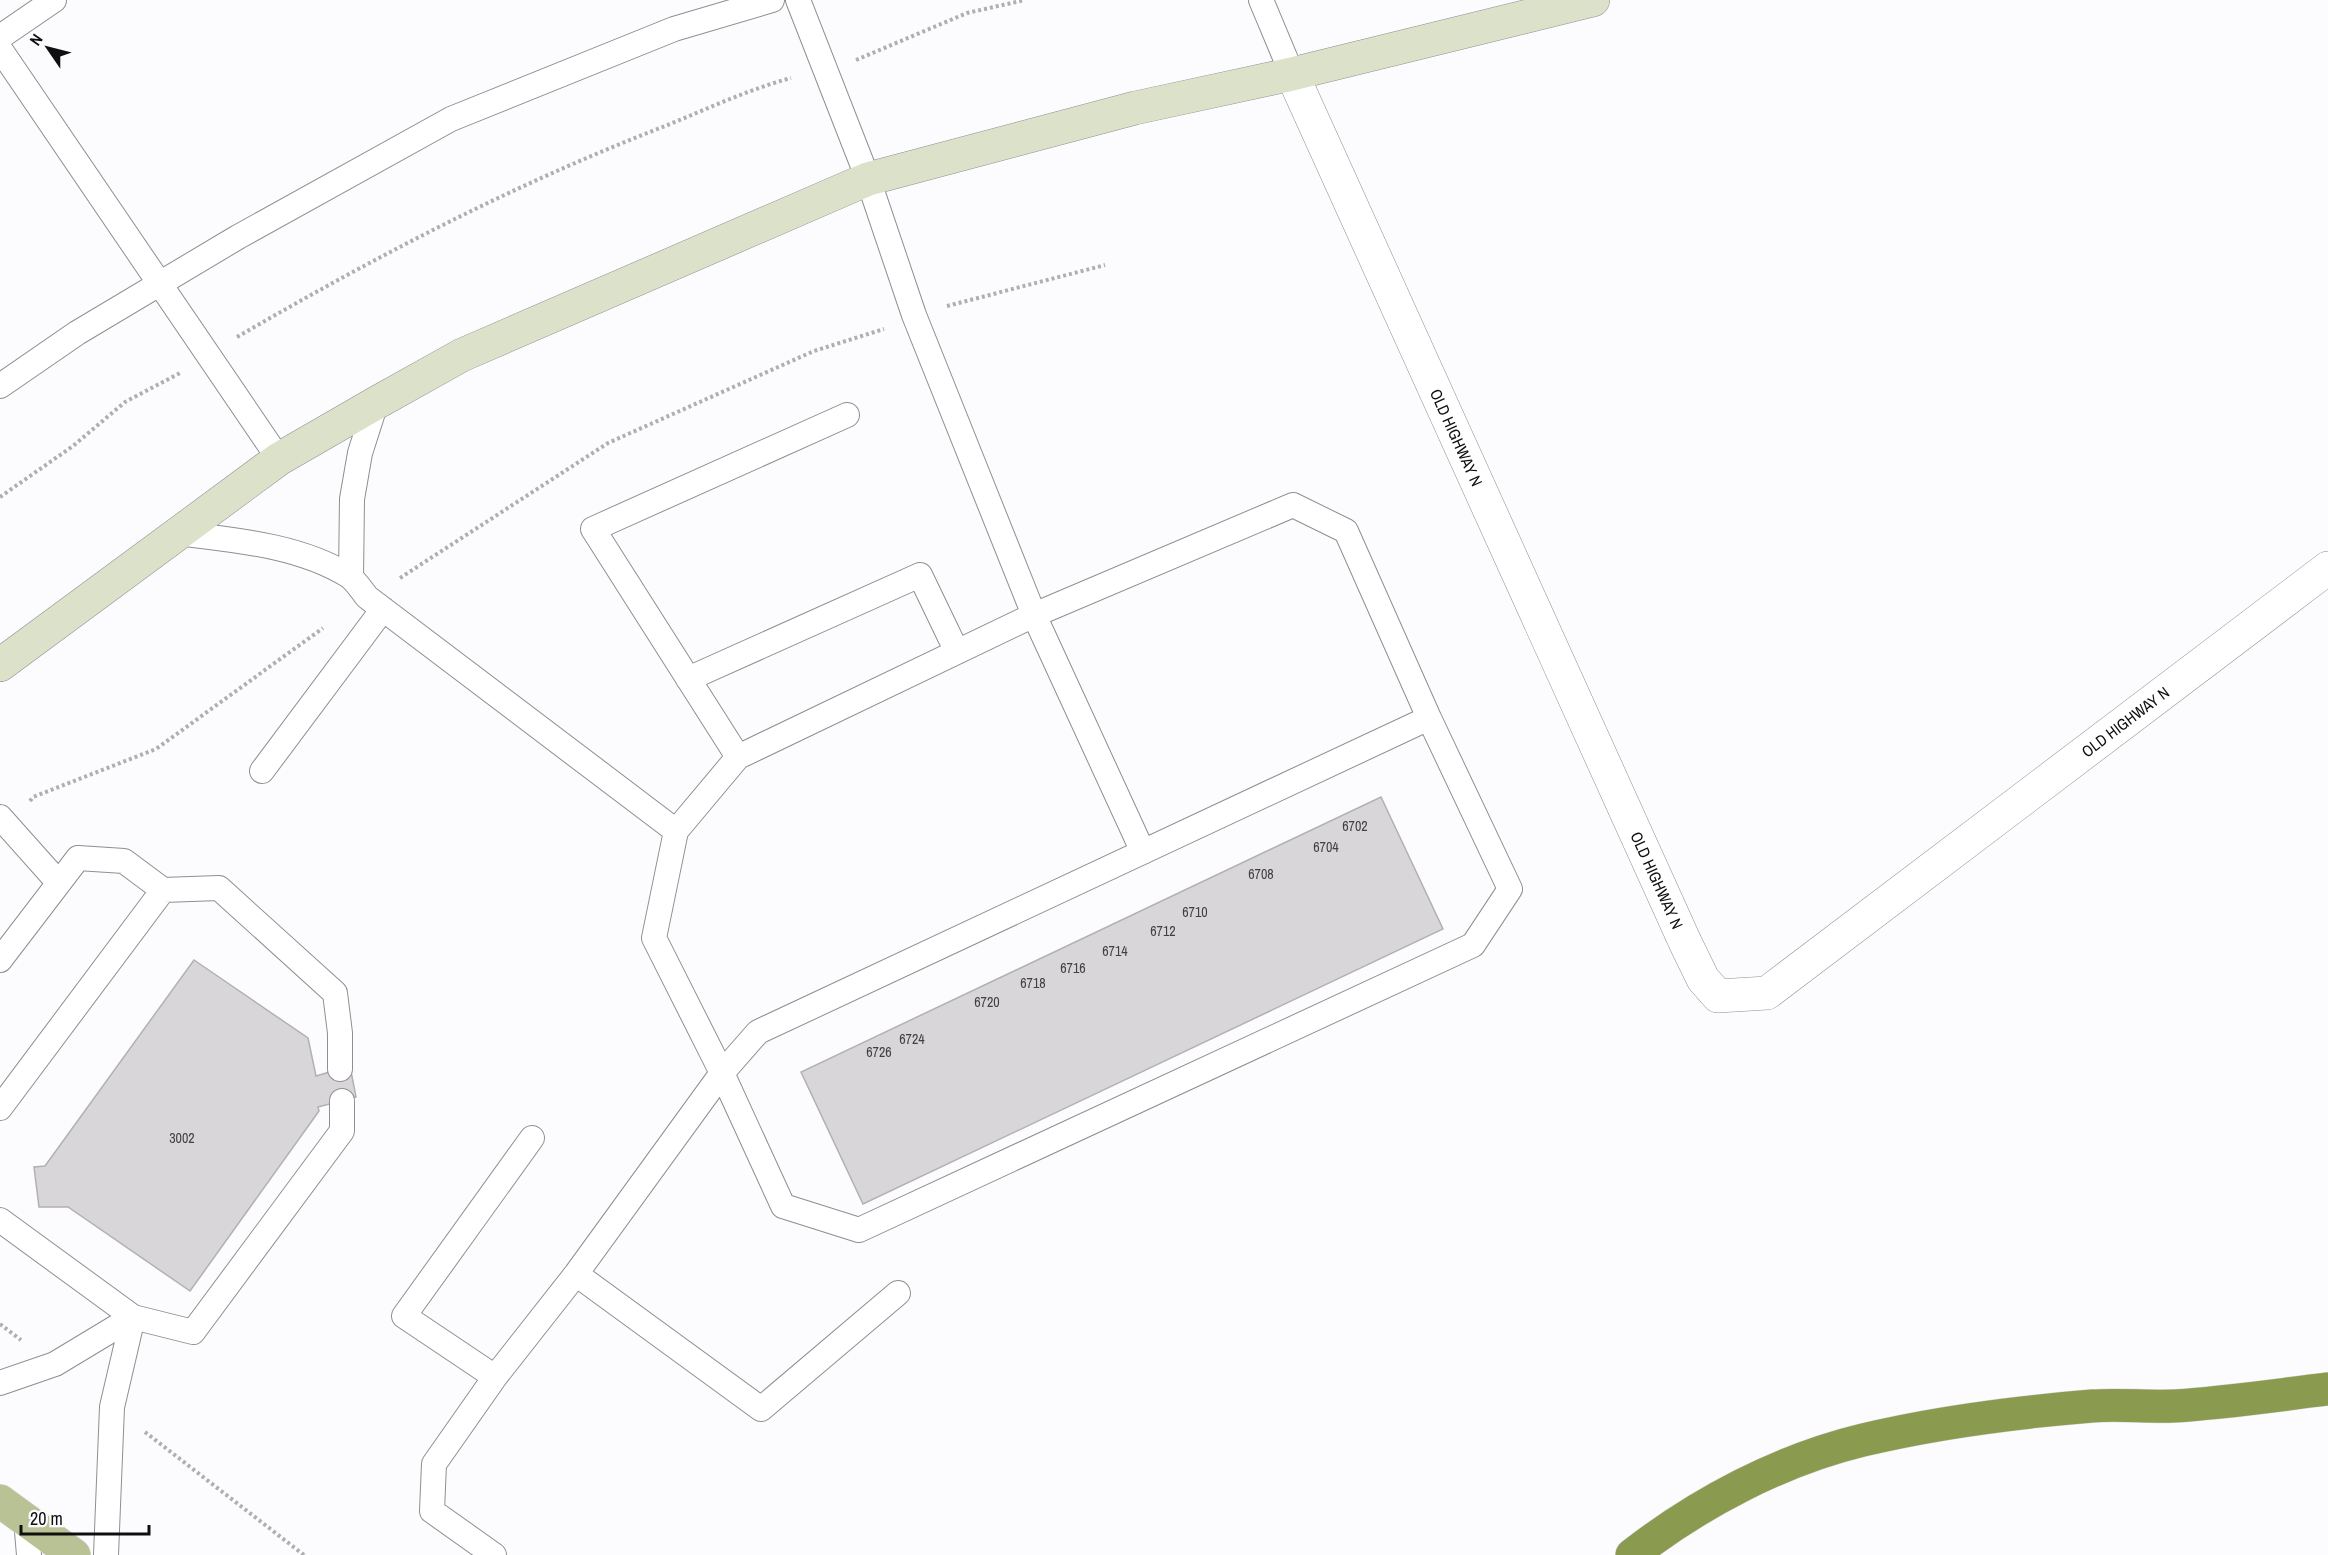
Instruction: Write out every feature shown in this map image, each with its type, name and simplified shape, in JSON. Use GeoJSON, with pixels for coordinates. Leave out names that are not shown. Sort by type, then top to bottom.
{"type":"FeatureCollection","features":[{"type":"Feature","properties":{"kind":"highway"},"geometry":{"type":"LineString","coordinates":[[1632,1555],[1661,1533],[1729,1492],[1782,1468],[1861,1440],[1926,1428],[2094,1406],[2174,1406],[2328,1389]]}},
{"type":"Feature","properties":{"kind":"main road"},"geometry":{"type":"LineString","coordinates":[[0,665],[279,459],[376,403],[462,355],[868,179],[1135,108],[1292,74],[1593,0]]}},
{"type":"Feature","properties":{"kind":"main road"},"geometry":{"type":"LineString","coordinates":[[0,1501],[74,1555]]}},
{"type":"Feature","properties":{"kind":"street","name":"OLD HIGHWAY N"},"geometry":{"type":"LineString","coordinates":[[1292,74],[1685,942],[1703,979],[1718,996],[1767,993],[2328,568]]}},
{"type":"Feature","properties":{"kind":"lane"},"geometry":{"type":"LineString","coordinates":[[0,37],[54,0]]}},
{"type":"Feature","properties":{"kind":"lane"},"geometry":{"type":"LineString","coordinates":[[0,386],[77,333],[342,177],[451,119],[674,29],[772,0]]}},
{"type":"Feature","properties":{"kind":"lane"},"geometry":{"type":"LineString","coordinates":[[798,0],[868,179],[914,315],[1034,615],[1143,852]]}},
{"type":"Feature","properties":{"kind":"lane"},"geometry":{"type":"LineString","coordinates":[[1261,0],[1292,74]]}},
{"type":"Feature","properties":{"kind":"lane"},"geometry":{"type":"LineString","coordinates":[[0,49],[208,358],[279,459]]}},
{"type":"Feature","properties":{"kind":"lane"},"geometry":{"type":"LineString","coordinates":[[351,577],[352,499],[360,453],[376,403]]}},
{"type":"Feature","properties":{"kind":"lane"},"geometry":{"type":"LineString","coordinates":[[738,757],[593,530],[847,415]]}},
{"type":"Feature","properties":{"kind":"lane"},"geometry":{"type":"LineString","coordinates":[[1293,505],[1346,531],[1429,718],[1510,889],[1473,945],[859,1230],[783,1206],[722,1073],[654,938],[676,831],[738,757],[1034,615],[1293,505]]}},
{"type":"Feature","properties":{"kind":"lane"},"geometry":{"type":"LineString","coordinates":[[177,533],[250,542],[289,550],[351,577],[375,603],[676,831]]}},
{"type":"Feature","properties":{"kind":"lane"},"geometry":{"type":"LineString","coordinates":[[688,679],[920,575],[957,652]]}},
{"type":"Feature","properties":{"kind":"lane"},"geometry":{"type":"LineString","coordinates":[[262,771],[375,603]]}},
{"type":"Feature","properties":{"kind":"lane"},"geometry":{"type":"LineString","coordinates":[[494,1555],[432,1511],[434,1464],[495,1377],[576,1274],[722,1073],[758,1032],[1429,718]]}},
{"type":"Feature","properties":{"kind":"lane"},"geometry":{"type":"LineString","coordinates":[[5,823],[58,882]]}},
{"type":"Feature","properties":{"kind":"lane"},"geometry":{"type":"LineString","coordinates":[[0,960],[78,858],[124,861],[163,890],[219,888],[335,993],[340,1034],[340,1069]]}},
{"type":"Feature","properties":{"kind":"lane"},"geometry":{"type":"LineString","coordinates":[[0,1108],[163,890]]}},
{"type":"Feature","properties":{"kind":"lane"},"geometry":{"type":"LineString","coordinates":[[0,1220],[133,1317],[193,1332],[342,1131],[342,1101]]}},
{"type":"Feature","properties":{"kind":"lane"},"geometry":{"type":"LineString","coordinates":[[495,1377],[404,1316],[532,1138]]}},
{"type":"Feature","properties":{"kind":"lane"},"geometry":{"type":"LineString","coordinates":[[576,1274],[761,1409],[898,1293]]}},
{"type":"Feature","properties":{"kind":"lane"},"geometry":{"type":"LineString","coordinates":[[0,1383],[55,1364],[133,1317]]}},
{"type":"Feature","properties":{"kind":"lane"},"geometry":{"type":"LineString","coordinates":[[106,1555],[112,1407],[133,1317]]}},
{"type":"Feature","properties":{"kind":"lane"},"geometry":{"type":"LineString","coordinates":[[26,1520],[29,1555]]}},
{"type":"Feature","properties":{"kind":"path"},"geometry":{"type":"LineString","coordinates":[[0,497],[73,446],[125,402],[208,358],[235,338],[351,271],[506,192],[772,83],[857,60],[967,13],[1024,0]]}},
{"type":"Feature","properties":{"kind":"path"},"geometry":{"type":"LineString","coordinates":[[5,823],[33,797],[156,749],[375,603],[608,442],[814,351],[877,333],[914,315],[1105,265]]}},
{"type":"Feature","properties":{"kind":"path"},"geometry":{"type":"LineString","coordinates":[[0,1324],[55,1364]]}},
{"type":"Feature","properties":{"kind":"path"},"geometry":{"type":"LineString","coordinates":[[112,1407],[304,1555]]}},
{"type":"Feature","properties":{"kind":"building"},"geometry":{"type":"Polygon","coordinates":[[[1381,797],[1443,929],[863,1204],[801,1072],[1381,797]]]}},
{"type":"Feature","properties":{"kind":"building"},"geometry":{"type":"Polygon","coordinates":[[[194,960],[308,1038],[316,1076],[350,1066],[356,1097],[318,1107],[319,1111],[190,1291],[68,1207],[39,1207],[34,1167],[45,1166],[194,960]]]}}]}
